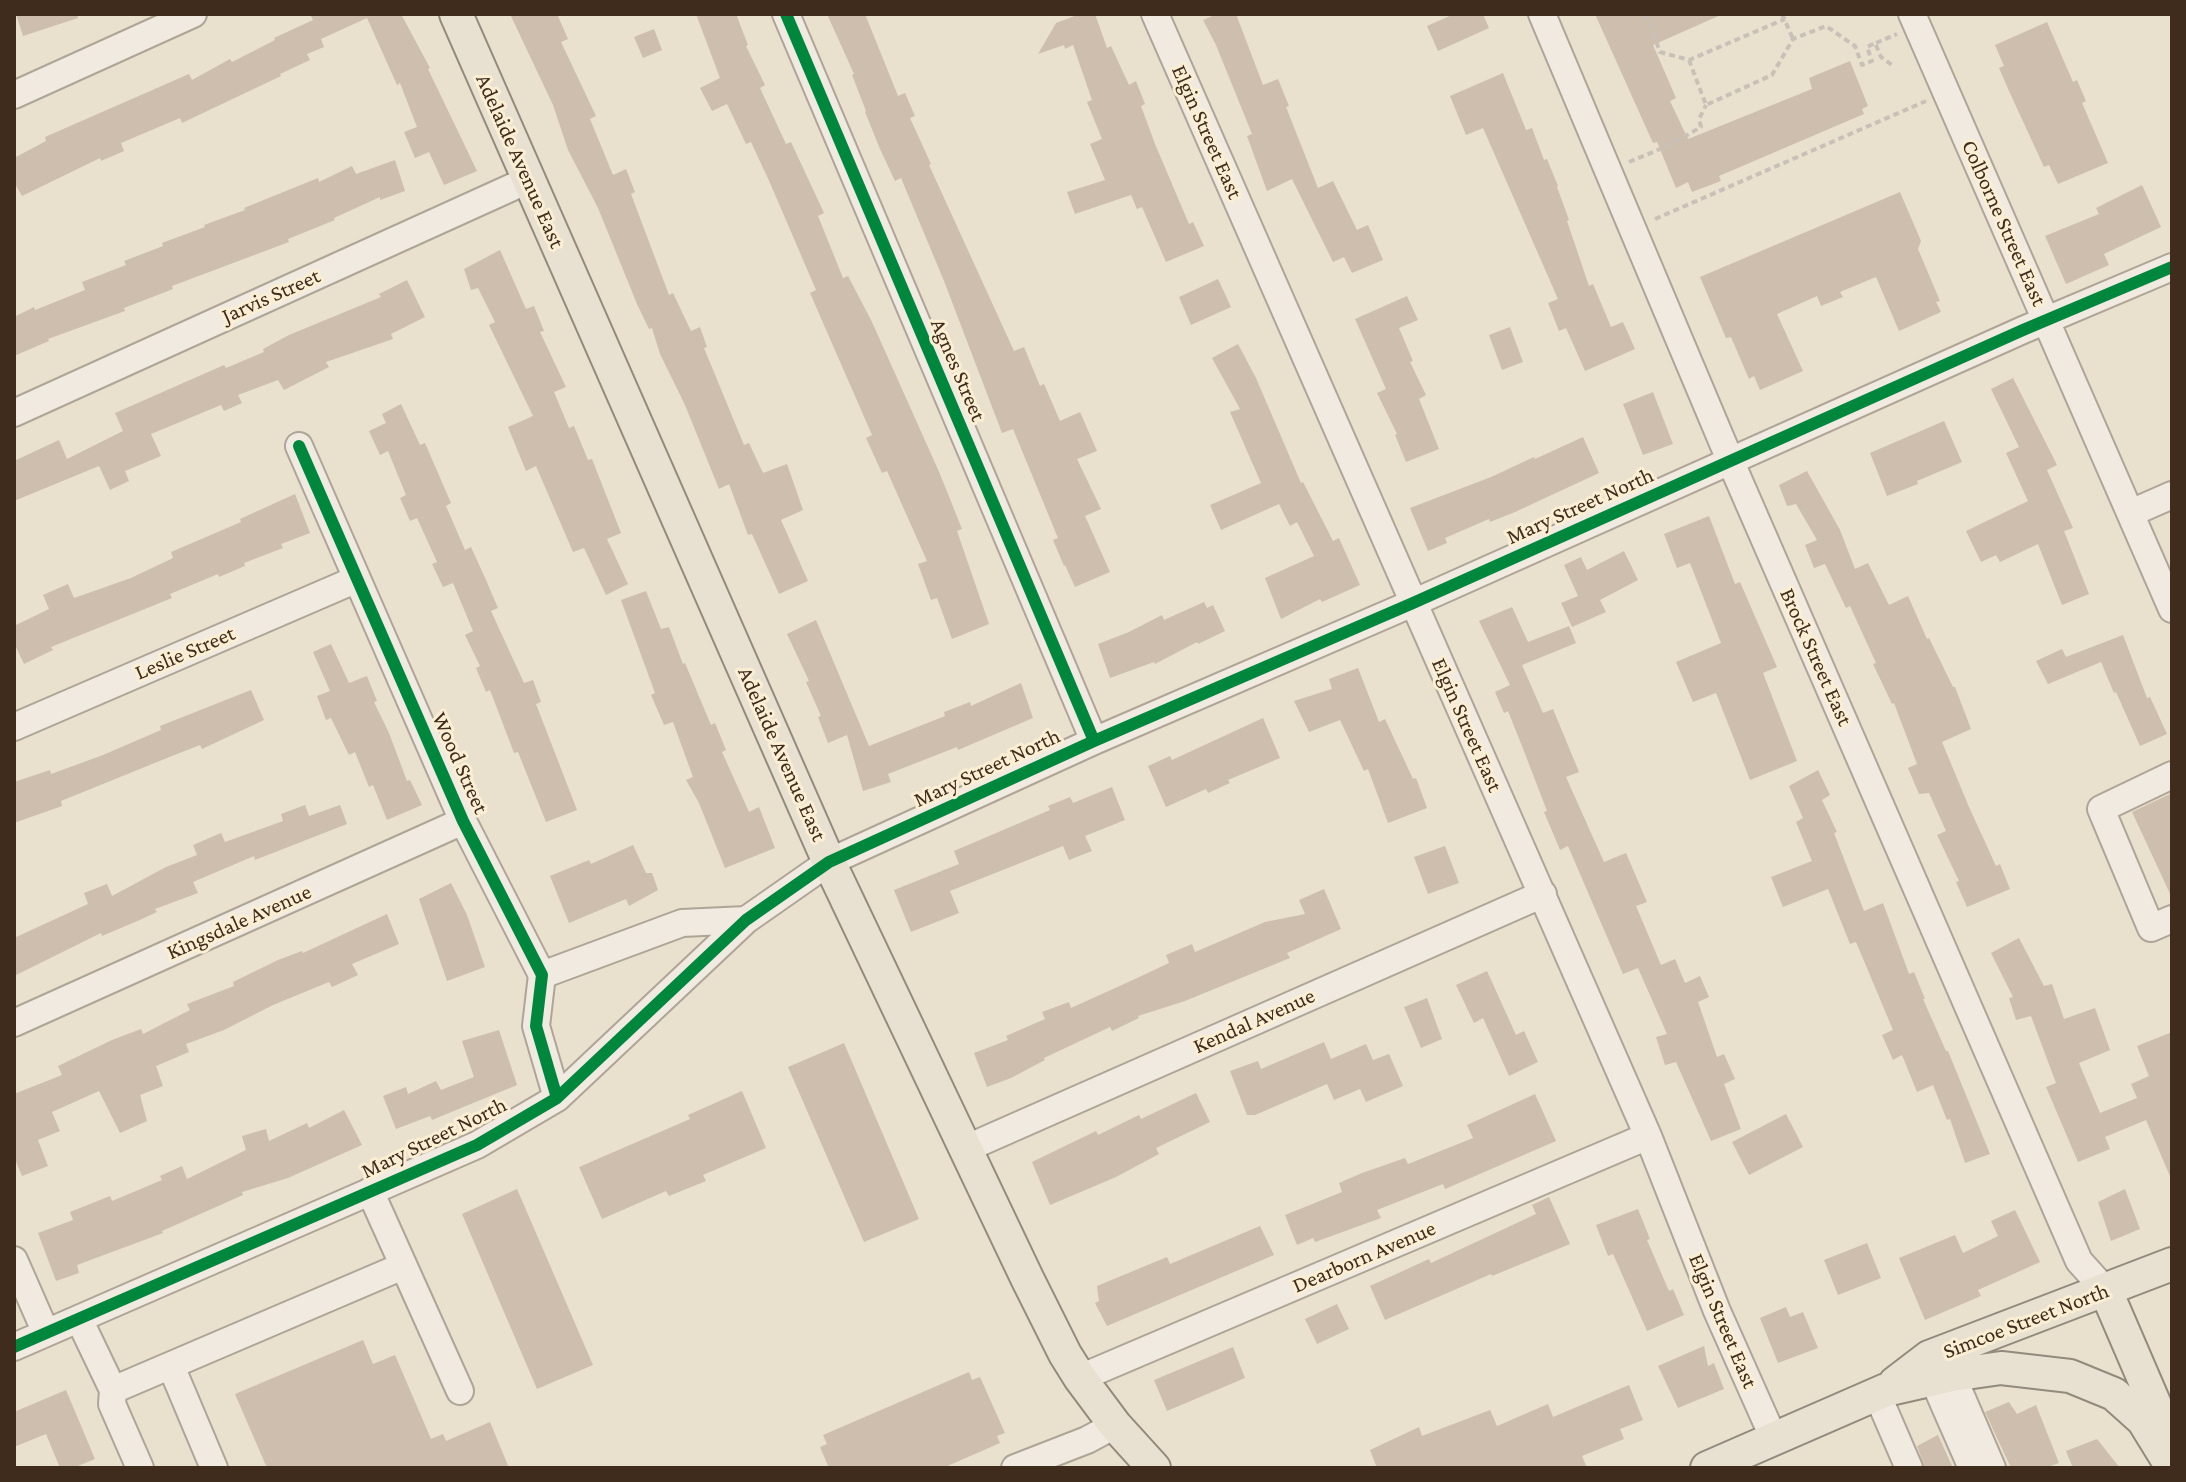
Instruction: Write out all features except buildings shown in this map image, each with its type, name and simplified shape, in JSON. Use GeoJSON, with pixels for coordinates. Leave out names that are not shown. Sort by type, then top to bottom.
{"type":"FeatureCollection","features":[{"type":"Feature","properties":{"kind":"main road","name":"Adelaide Avenue East"},"geometry":{"type":"LineString","coordinates":[[456,14],[829,862],[965,1149],[1065,1354],[1115,1425],[1154,1468]]}},
{"type":"Feature","properties":{"kind":"main road","name":"Simcoe Street North"},"geometry":{"type":"LineString","coordinates":[[1882,1392],[1929,1357],[2172,1264]]}},
{"type":"Feature","properties":{"kind":"main road"},"geometry":{"type":"LineString","coordinates":[[2106,1291],[2172,1446]]}},
{"type":"Feature","properties":{"kind":"main road","name":"Simcoe Street North"},"geometry":{"type":"LineString","coordinates":[[1711,1467],[1882,1392],[1942,1377],[2001,1368],[2070,1376],[2114,1394],[2143,1420],[2172,1467]]}},
{"type":"Feature","properties":{"kind":"street"},"geometry":{"type":"LineString","coordinates":[[14,95],[193,14]]}},
{"type":"Feature","properties":{"kind":"street","name":"Agnes Street"},"geometry":{"type":"LineString","coordinates":[[786,14],[1094,741]]}},
{"type":"Feature","properties":{"kind":"street","name":"Elgin Street East"},"geometry":{"type":"LineString","coordinates":[[1155,14],[1543,894],[1648,1136],[1717,1311],[1774,1439]]}},
{"type":"Feature","properties":{"kind":"street","name":"Brock Street East"},"geometry":{"type":"LineString","coordinates":[[1542,14],[1730,460],[2079,1261],[2106,1291]]}},
{"type":"Feature","properties":{"kind":"street","name":"Colborne Street East"},"geometry":{"type":"LineString","coordinates":[[1912,14],[2172,609]]}},
{"type":"Feature","properties":{"kind":"street","name":"Jarvis Street"},"geometry":{"type":"LineString","coordinates":[[14,413],[528,180]]}},
{"type":"Feature","properties":{"kind":"street","name":"Mary Street North"},"geometry":{"type":"LineString","coordinates":[[14,1347],[477,1145],[557,1098],[746,920],[829,862],[1094,741],[2172,267]]}},
{"type":"Feature","properties":{"kind":"street","name":"Wood Street"},"geometry":{"type":"LineString","coordinates":[[299,446],[463,821],[542,975]]}},
{"type":"Feature","properties":{"kind":"street"},"geometry":{"type":"LineString","coordinates":[[2131,513],[2172,495]]}},
{"type":"Feature","properties":{"kind":"street","name":"Leslie Street"},"geometry":{"type":"LineString","coordinates":[[14,727],[357,579]]}},
{"type":"Feature","properties":{"kind":"street"},"geometry":{"type":"LineString","coordinates":[[2172,775],[2101,809],[2151,928],[2172,919]]}},
{"type":"Feature","properties":{"kind":"street","name":"Kingsdale Avenue"},"geometry":{"type":"LineString","coordinates":[[14,1023],[463,821]]}},
{"type":"Feature","properties":{"kind":"street","name":"Kendal Avenue"},"geometry":{"type":"LineString","coordinates":[[965,1149],[1543,894]]}},
{"type":"Feature","properties":{"kind":"street"},"geometry":{"type":"LineString","coordinates":[[557,1098],[536,1026],[542,975],[682,923],[746,920]]}},
{"type":"Feature","properties":{"kind":"street","name":"Dearborn Avenue"},"geometry":{"type":"LineString","coordinates":[[1080,1378],[1648,1136]]}},
{"type":"Feature","properties":{"kind":"street"},"geometry":{"type":"LineString","coordinates":[[370,1191],[460,1391]]}},
{"type":"Feature","properties":{"kind":"street"},"geometry":{"type":"LineString","coordinates":[[14,1260],[46,1333]]}},
{"type":"Feature","properties":{"kind":"street"},"geometry":{"type":"LineString","coordinates":[[113,1390],[403,1266]]}},
{"type":"Feature","properties":{"kind":"street"},"geometry":{"type":"LineString","coordinates":[[79,1319],[113,1390],[112,1404],[140,1468]]}},
{"type":"Feature","properties":{"kind":"street"},"geometry":{"type":"LineString","coordinates":[[171,1366],[214,1468]]}},
{"type":"Feature","properties":{"kind":"street"},"geometry":{"type":"LineString","coordinates":[[1942,1377],[1972,1468]]}},
{"type":"Feature","properties":{"kind":"street"},"geometry":{"type":"LineString","coordinates":[[1942,1377],[1992,1468]]}},
{"type":"Feature","properties":{"kind":"street"},"geometry":{"type":"LineString","coordinates":[[1882,1392],[1909,1468]]}},
{"type":"Feature","properties":{"kind":"street"},"geometry":{"type":"LineString","coordinates":[[1015,1468],[1087,1440],[1115,1425]]}},
{"type":"Feature","properties":{"kind":"path"},"geometry":{"type":"LineString","coordinates":[[1646,14],[1660,52],[1689,60],[1784,16],[1793,39]]}},
{"type":"Feature","properties":{"kind":"path"},"geometry":{"type":"LineString","coordinates":[[1644,156],[1701,127],[1699,119],[1706,105],[1772,75],[1793,39],[1826,26],[1855,46],[1862,65],[1872,61],[1867,47],[1886,39]]}},
{"type":"Feature","properties":{"kind":"path"},"geometry":{"type":"LineString","coordinates":[[1875,43],[1881,57],[1892,65]]}},
{"type":"Feature","properties":{"kind":"path"},"geometry":{"type":"LineString","coordinates":[[1689,60],[1706,105]]}},
{"type":"Feature","properties":{"kind":"path"},"geometry":{"type":"LineString","coordinates":[[1631,229],[1946,91]]}},
{"type":"Feature","properties":{"kind":"cycle path"},"geometry":{"type":"LineString","coordinates":[[786,14],[1094,741]]}},
{"type":"Feature","properties":{"kind":"cycle path"},"geometry":{"type":"LineString","coordinates":[[14,1347],[477,1145],[557,1098],[746,920],[829,862],[1094,741],[2172,267]]}},
{"type":"Feature","properties":{"kind":"cycle path"},"geometry":{"type":"LineString","coordinates":[[299,446],[463,821],[542,975],[536,1026],[557,1098]]}}]}
